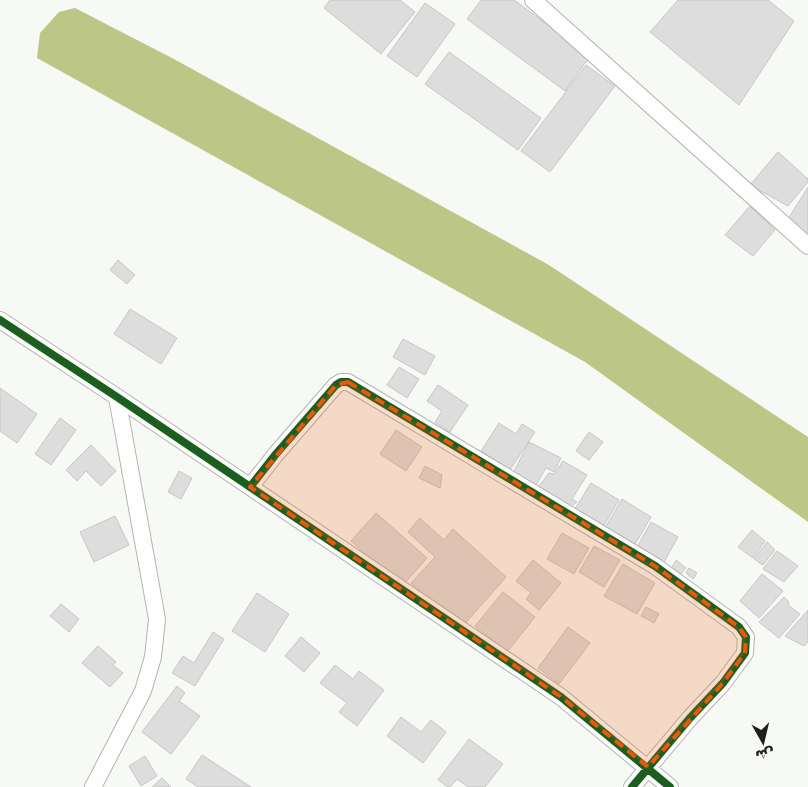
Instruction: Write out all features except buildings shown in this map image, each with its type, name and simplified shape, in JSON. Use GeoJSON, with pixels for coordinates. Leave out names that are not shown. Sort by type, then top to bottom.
{"type":"FeatureCollection","features":[{"type":"Feature","properties":{"kind":"street"},"geometry":{"type":"LineString","coordinates":[[533,0],[808,246]]}},
{"type":"Feature","properties":{"kind":"street"},"geometry":{"type":"LineString","coordinates":[[0,320],[561,697],[670,787]]}},
{"type":"Feature","properties":{"kind":"street"},"geometry":{"type":"LineString","coordinates":[[250,487],[336,385],[341,382],[348,382],[655,566],[739,627],[746,637],[745,653],[723,683],[690,718],[632,787]]}},
{"type":"Feature","properties":{"kind":"street"},"geometry":{"type":"LineString","coordinates":[[93,787],[143,691],[153,657],[157,620],[117,397]]}},
{"type":"Feature","properties":{"kind":"highlighted area"},"geometry":{"type":"Polygon","coordinates":[[[348,382],[655,566],[739,627],[746,637],[745,653],[723,683],[648,767],[561,697],[250,487],[336,385],[348,382]]]}},
{"type":"Feature","properties":{"kind":"shaded area"},"geometry":{"type":"Polygon","coordinates":[[[75,8],[172,58],[549,265],[808,437],[808,522],[585,362],[37,58],[40,33],[59,12],[75,8]]]}},
{"type":"Feature","properties":{"kind":"cycle path"},"geometry":{"type":"LineString","coordinates":[[0,320],[561,697],[670,787]]}},
{"type":"Feature","properties":{"kind":"cycle path"},"geometry":{"type":"LineString","coordinates":[[250,487],[336,385],[341,382],[348,382],[655,566],[739,627],[746,637],[745,653],[723,683],[690,718],[632,787]]}}]}
